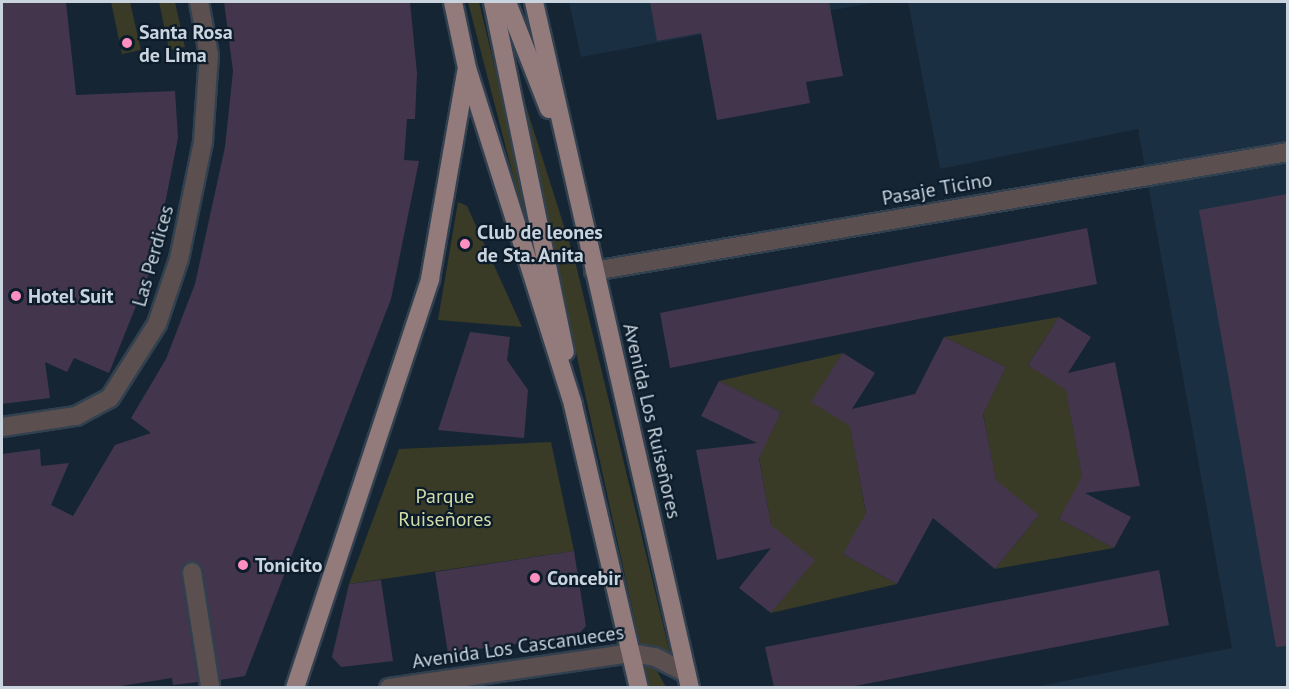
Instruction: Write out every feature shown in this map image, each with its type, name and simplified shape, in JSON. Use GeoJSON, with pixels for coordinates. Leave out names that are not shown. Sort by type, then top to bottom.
{"type":"FeatureCollection","features":[{"type":"Feature","properties":{"kind":"main road"},"geometry":{"type":"LineString","coordinates":[[453,2],[467,68],[573,405]]}},
{"type":"Feature","properties":{"kind":"main road"},"geometry":{"type":"LineString","coordinates":[[493,2],[573,405],[639,687]]}},
{"type":"Feature","properties":{"kind":"main road","name":"Avenida Los Ruiseñores"},"geometry":{"type":"LineString","coordinates":[[507,2],[570,164]]}},
{"type":"Feature","properties":{"kind":"main road","name":"Avenida Los Ruiseñores"},"geometry":{"type":"LineString","coordinates":[[534,2],[688,680]]}},
{"type":"Feature","properties":{"kind":"main road"},"geometry":{"type":"LineString","coordinates":[[295,687],[430,279],[467,68]]}},
{"type":"Feature","properties":{"kind":"street","name":"Las Perdices"},"geometry":{"type":"LineString","coordinates":[[2,427],[76,416],[110,398],[157,324],[181,249],[203,142],[209,55],[199,2]]}},
{"type":"Feature","properties":{"kind":"street","name":"Pasaje Ticino"},"geometry":{"type":"LineString","coordinates":[[594,271],[1287,152]]}},
{"type":"Feature","properties":{"kind":"street"},"geometry":{"type":"LineString","coordinates":[[192,572],[210,686]]}},
{"type":"Feature","properties":{"kind":"street","name":"Avenida Los Cascanueces"},"geometry":{"type":"LineString","coordinates":[[389,687],[466,682],[632,653],[655,657],[688,680]]}},
{"type":"Feature","properties":{"kind":"shaded area"},"geometry":{"type":"Polygon","coordinates":[[[569,2],[877,2],[581,57],[569,2]]]}},
{"type":"Feature","properties":{"kind":"shaded area"},"geometry":{"type":"Polygon","coordinates":[[[908,2],[1287,2],[1287,687],[1034,687],[1232,648],[1138,129],[940,169],[908,2]]]}},
{"type":"Feature","properties":{"kind":"green space"},"geometry":{"type":"Polygon","coordinates":[[[111,2],[130,2],[141,50],[122,54],[111,2]]]}},
{"type":"Feature","properties":{"kind":"green space"},"geometry":{"type":"Polygon","coordinates":[[[159,2],[175,2],[185,47],[169,50],[159,2]]]}},
{"type":"Feature","properties":{"kind":"green space"},"geometry":{"type":"Polygon","coordinates":[[[468,2],[479,2],[533,227],[527,229],[468,2]]]}},
{"type":"Feature","properties":{"kind":"green space"},"geometry":{"type":"Polygon","coordinates":[[[513,65],[575,261],[670,653],[640,644],[513,65]]]}},
{"type":"Feature","properties":{"kind":"green space"},"geometry":{"type":"Polygon","coordinates":[[[458,202],[467,206],[522,327],[438,320],[458,202]]]}},
{"type":"Feature","properties":{"kind":"green space"},"geometry":{"type":"Polygon","coordinates":[[[1059,317],[1028,365],[1066,388],[1083,482],[1059,519],[1114,548],[995,569],[1039,515],[997,487],[983,413],[1006,367],[944,337],[1059,317]]]}},
{"type":"Feature","properties":{"kind":"green space"},"geometry":{"type":"Polygon","coordinates":[[[843,353],[812,402],[850,424],[867,520],[843,554],[897,584],[771,613],[814,560],[772,531],[759,457],[781,412],[719,381],[843,353]]]}},
{"type":"Feature","properties":{"kind":"green space","name":"Parque Ruiseñores"},"geometry":{"type":"Polygon","coordinates":[[[551,442],[574,551],[349,584],[399,449],[551,442]]]}},
{"type":"Feature","properties":{"kind":"green space"},"geometry":{"type":"Polygon","coordinates":[[[643,663],[654,666],[666,687],[648,687],[643,663]]]}},
{"type":"Feature","properties":{"kind":"building"},"geometry":{"type":"Polygon","coordinates":[[[2,2],[66,2],[76,95],[175,91],[178,138],[153,264],[109,373],[74,358],[67,372],[45,362],[50,398],[2,404],[2,2]]]}},
{"type":"Feature","properties":{"kind":"building"},"geometry":{"type":"Polygon","coordinates":[[[224,2],[410,2],[417,73],[415,119],[407,119],[404,160],[419,161],[391,299],[245,676],[220,680],[203,570],[191,561],[181,574],[198,682],[173,685],[172,678],[114,687],[2,687],[2,454],[40,449],[41,466],[69,463],[51,505],[73,516],[115,445],[151,433],[131,418],[166,359],[195,284],[225,147],[233,71],[224,2]]]}},
{"type":"Feature","properties":{"kind":"building"},"geometry":{"type":"Polygon","coordinates":[[[650,2],[829,2],[843,76],[806,82],[810,103],[717,120],[701,33],[657,41],[650,2]]]}},
{"type":"Feature","properties":{"kind":"building"},"geometry":{"type":"Polygon","coordinates":[[[1287,194],[1287,646],[1276,647],[1199,210],[1287,194]]]}},
{"type":"Feature","properties":{"kind":"building"},"geometry":{"type":"Polygon","coordinates":[[[1087,228],[1097,284],[670,368],[660,313],[1087,228]]]}},
{"type":"Feature","properties":{"kind":"building"},"geometry":{"type":"Polygon","coordinates":[[[1059,317],[1091,337],[1068,373],[1115,362],[1140,486],[1085,493],[1131,517],[1114,548],[1059,519],[1082,477],[1066,390],[1028,365],[1059,317]]]}},
{"type":"Feature","properties":{"kind":"building"},"geometry":{"type":"Polygon","coordinates":[[[470,332],[510,337],[507,360],[528,390],[524,438],[438,430],[470,332]]]}},
{"type":"Feature","properties":{"kind":"building"},"geometry":{"type":"Polygon","coordinates":[[[944,337],[1006,367],[983,414],[996,480],[1039,515],[995,569],[933,518],[897,584],[843,554],[866,513],[850,426],[811,402],[843,353],[875,373],[852,409],[915,394],[944,337]]]}},
{"type":"Feature","properties":{"kind":"building"},"geometry":{"type":"Polygon","coordinates":[[[719,381],[781,412],[759,458],[771,525],[815,560],[771,613],[739,588],[771,548],[717,560],[696,450],[757,443],[701,416],[719,381]]]}},
{"type":"Feature","properties":{"kind":"building"},"geometry":{"type":"Polygon","coordinates":[[[574,551],[586,626],[577,636],[448,653],[435,572],[574,551]]]}},
{"type":"Feature","properties":{"kind":"building"},"geometry":{"type":"Polygon","coordinates":[[[1159,570],[1169,625],[850,687],[774,687],[765,647],[1159,570]]]}},
{"type":"Feature","properties":{"kind":"building"},"geometry":{"type":"Polygon","coordinates":[[[381,580],[393,661],[341,667],[332,657],[349,584],[381,580]]]}},
{"type":"Feature","properties":{"kind":"place","name":"Santa Rosa de Lima"},"geometry":{"type":"Point","coordinates":[127,43]}},
{"type":"Feature","properties":{"kind":"place","name":"Club de leones de Sta. Anita"},"geometry":{"type":"Point","coordinates":[465,244]}},
{"type":"Feature","properties":{"kind":"place","name":"Hotel Suit"},"geometry":{"type":"Point","coordinates":[16,296]}},
{"type":"Feature","properties":{"kind":"place","name":"Tonicito"},"geometry":{"type":"Point","coordinates":[243,565]}},
{"type":"Feature","properties":{"kind":"place","name":"Concebir"},"geometry":{"type":"Point","coordinates":[535,578]}}]}
